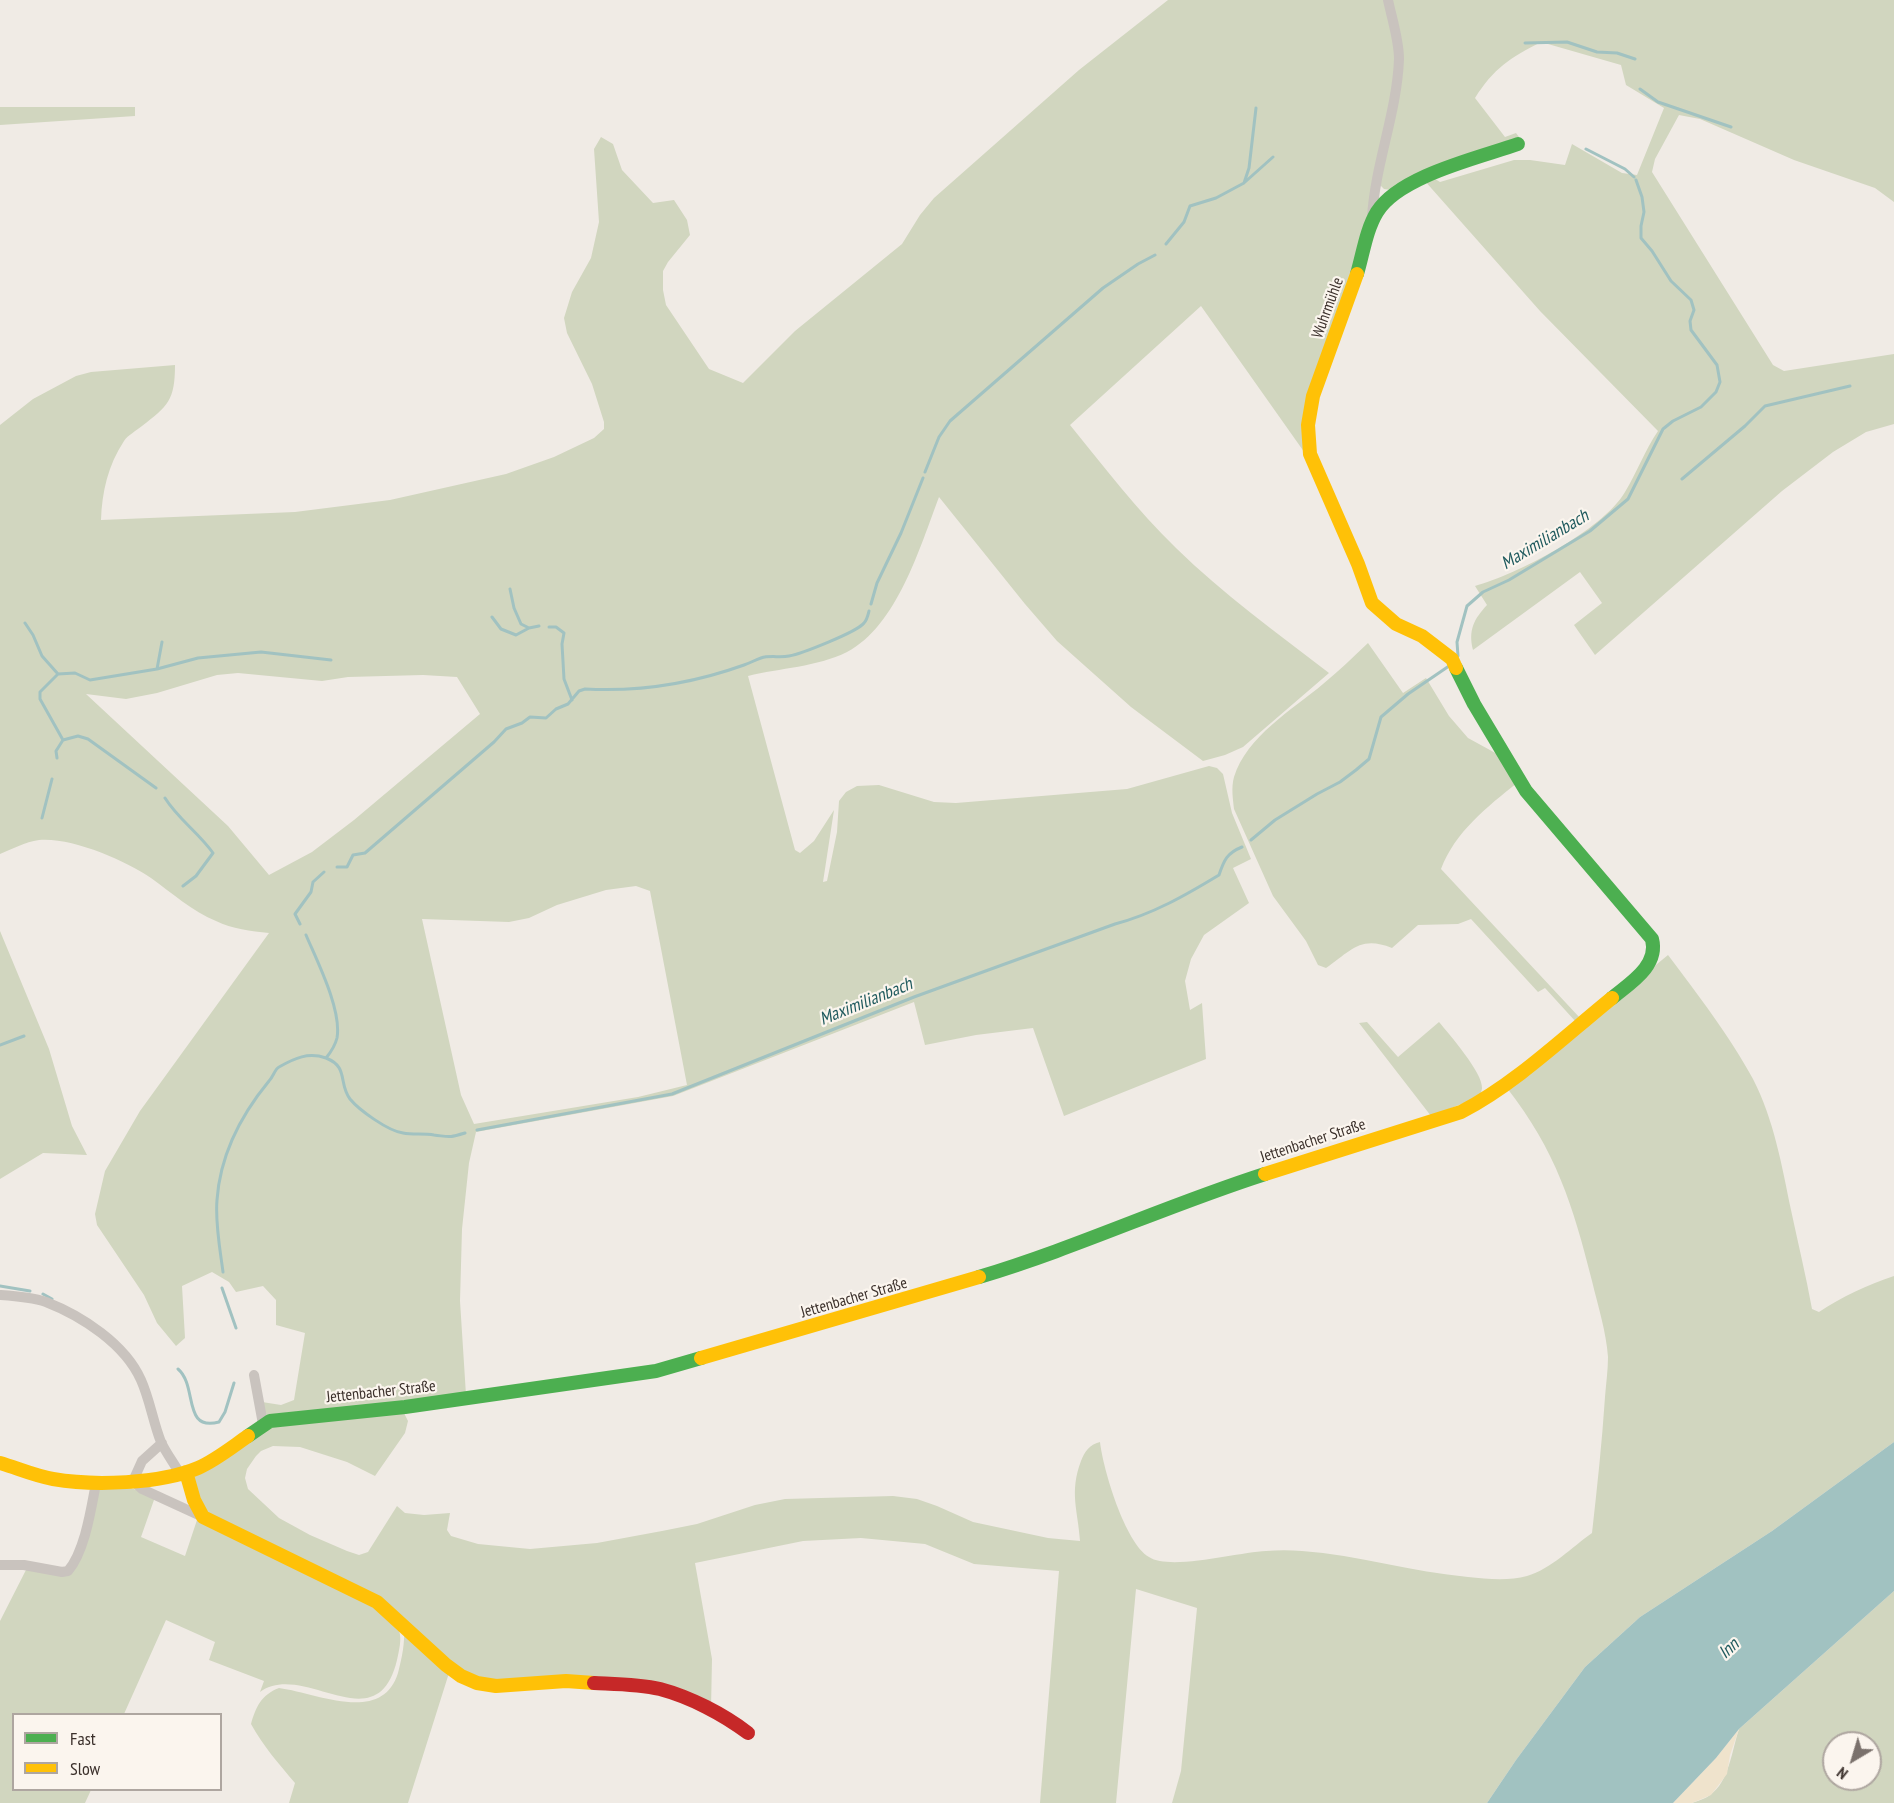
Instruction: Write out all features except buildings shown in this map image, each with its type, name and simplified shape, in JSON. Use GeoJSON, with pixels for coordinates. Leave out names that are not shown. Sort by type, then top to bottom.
{"type":"FeatureCollection","features":[{"type":"Feature","properties":{"kind":"street"},"geometry":{"type":"LineString","coordinates":[[1372,221],[1376,183],[1394,98],[1399,57],[1388,0]]}},
{"type":"Feature","properties":{"kind":"street","name":"Wuhrmühle"},"geometry":{"type":"LineString","coordinates":[[1518,144],[1436,172],[1392,194],[1372,221],[1354,286],[1313,396],[1308,425],[1310,453],[1358,564],[1372,603],[1396,624],[1422,636],[1441,648],[1452,659],[1479,713],[1526,791],[1645,929],[1652,939],[1655,953]]}},
{"type":"Feature","properties":{"kind":"street"},"geometry":{"type":"LineString","coordinates":[[1376,183],[1383,192],[1392,194]]}},
{"type":"Feature","properties":{"kind":"street","name":"Jettenbacher Straße"},"geometry":{"type":"LineString","coordinates":[[0,1463],[51,1479],[96,1484],[183,1473],[215,1459],[262,1425],[284,1419],[405,1407],[656,1371],[1023,1264],[1215,1191],[1471,1108],[1504,1085],[1634,980],[1652,961],[1655,953]]}},
{"type":"Feature","properties":{"kind":"street"},"geometry":{"type":"LineString","coordinates":[[0,1294],[29,1298],[62,1310],[81,1320],[128,1359],[142,1381],[162,1443],[183,1473],[203,1517]]}},
{"type":"Feature","properties":{"kind":"street"},"geometry":{"type":"LineString","coordinates":[[254,1375],[262,1425]]}},
{"type":"Feature","properties":{"kind":"street"},"geometry":{"type":"LineString","coordinates":[[162,1443],[142,1461],[133,1481],[142,1489],[377,1602],[401,1620],[451,1671],[471,1681],[496,1686],[566,1681],[659,1689],[681,1696],[733,1722],[748,1733]]}},
{"type":"Feature","properties":{"kind":"street"},"geometry":{"type":"LineString","coordinates":[[0,1565],[24,1565],[62,1572],[68,1571],[85,1531],[96,1484]]}},
{"type":"Feature","properties":{"kind":"green space"},"geometry":{"type":"Polygon","coordinates":[[[1168,0],[1385,0],[1397,60],[1369,219],[1328,342],[1307,456],[1201,306],[1070,425],[1134,503],[1176,548],[1231,597],[1329,673],[1243,747],[1203,761],[1131,707],[1057,641],[939,497],[905,583],[880,624],[865,640],[847,652],[823,661],[748,676],[795,850],[800,853],[814,841],[834,810],[823,882],[827,881],[837,832],[839,801],[846,792],[857,786],[879,785],[934,802],[956,803],[1127,789],[1209,766],[1217,768],[1223,774],[1232,813],[1251,859],[1233,868],[1249,903],[1204,935],[1191,959],[1185,981],[1190,1010],[1202,1003],[1206,1059],[1064,1116],[1033,1028],[976,1035],[925,1045],[914,1002],[673,1096],[476,1132],[469,1163],[462,1229],[460,1301],[466,1395],[265,1415],[262,1402],[281,1405],[294,1400],[305,1333],[276,1325],[276,1300],[263,1286],[236,1292],[229,1282],[212,1272],[182,1286],[185,1338],[176,1346],[157,1323],[144,1295],[97,1225],[95,1214],[105,1171],[140,1111],[269,933],[222,924],[190,907],[140,871],[113,857],[82,846],[39,840],[0,854],[0,425],[33,399],[76,376],[91,372],[175,365],[174,386],[164,407],[126,439],[118,450],[104,489],[101,520],[295,512],[390,500],[506,474],[554,457],[594,438],[604,429],[604,422],[592,384],[567,333],[564,318],[572,292],[591,258],[599,222],[594,149],[601,137],[613,144],[622,170],[653,203],[674,200],[687,220],[690,235],[663,271],[666,305],[709,369],[743,383],[795,331],[902,244],[934,198],[1079,70],[1168,0]],[[238,673],[217,675],[157,693],[126,699],[86,694],[228,826],[269,875],[312,852],[354,820],[480,714],[457,677],[423,675],[348,677],[322,681],[238,673]],[[636,886],[606,890],[557,905],[529,918],[509,922],[422,919],[461,1095],[474,1124],[638,1097],[687,1085],[650,891],[636,886]]]}},
{"type":"Feature","properties":{"kind":"green space"},"geometry":{"type":"Polygon","coordinates":[[[1390,0],[1894,0],[1894,202],[1875,188],[1794,160],[1700,119],[1679,115],[1655,159],[1652,172],[1773,365],[1784,371],[1894,354],[1894,424],[1866,432],[1833,452],[1782,491],[1595,655],[1574,625],[1602,603],[1580,572],[1473,650],[1471,636],[1473,625],[1487,605],[1475,586],[1535,561],[1579,536],[1598,521],[1625,492],[1658,431],[1540,311],[1424,180],[1432,177],[1440,182],[1514,160],[1565,165],[1572,144],[1622,173],[1637,175],[1664,108],[1626,85],[1621,65],[1541,42],[1520,53],[1496,71],[1475,98],[1505,137],[1516,133],[1519,137],[1515,141],[1391,190],[1384,189],[1380,185],[1401,56],[1390,0]]]}},
{"type":"Feature","properties":{"kind":"green space"},"geometry":{"type":"Polygon","coordinates":[[[0,107],[135,107],[135,116],[0,125],[0,107]]]}},
{"type":"Feature","properties":{"kind":"green space"},"geometry":{"type":"Polygon","coordinates":[[[1368,643],[1403,693],[1426,678],[1449,716],[1468,738],[1499,755],[1517,783],[1483,811],[1463,832],[1441,869],[1580,1018],[1576,1022],[1545,988],[1538,992],[1471,919],[1458,924],[1418,925],[1392,948],[1381,944],[1364,944],[1349,951],[1326,968],[1318,965],[1306,941],[1273,896],[1234,809],[1232,789],[1234,777],[1240,762],[1260,736],[1329,679],[1368,643]]]}},
{"type":"Feature","properties":{"kind":"green space"},"geometry":{"type":"Polygon","coordinates":[[[0,931],[49,1049],[72,1126],[87,1155],[43,1153],[0,1179],[0,931]]]}},
{"type":"Feature","properties":{"kind":"green space"},"geometry":{"type":"Polygon","coordinates":[[[1668,955],[1744,1063],[1767,1111],[1781,1160],[1812,1309],[1819,1312],[1855,1291],[1894,1276],[1894,1442],[1772,1531],[1640,1617],[1585,1667],[1487,1803],[1172,1803],[1181,1771],[1197,1608],[1136,1589],[1116,1803],[1040,1803],[1059,1571],[974,1564],[925,1544],[861,1538],[803,1541],[695,1563],[712,1659],[711,1709],[681,1694],[506,1684],[466,1677],[398,1614],[205,1515],[193,1475],[267,1426],[403,1411],[408,1421],[405,1433],[375,1476],[347,1462],[300,1447],[273,1446],[261,1451],[247,1469],[245,1478],[248,1489],[279,1518],[310,1535],[359,1555],[368,1552],[397,1506],[405,1513],[424,1515],[450,1513],[447,1530],[451,1536],[478,1544],[530,1549],[597,1543],[662,1531],[697,1524],[755,1505],[785,1499],[893,1496],[917,1499],[973,1522],[1048,1538],[1080,1541],[1075,1501],[1077,1472],[1086,1451],[1100,1442],[1110,1487],[1124,1522],[1140,1549],[1149,1557],[1159,1561],[1188,1562],[1254,1552],[1293,1550],[1344,1556],[1475,1578],[1513,1579],[1536,1573],[1592,1533],[1608,1357],[1599,1309],[1570,1203],[1538,1134],[1507,1088],[1668,955]]]}},
{"type":"Feature","properties":{"kind":"green space"},"geometry":{"type":"Polygon","coordinates":[[[1367,1022],[1398,1057],[1439,1022],[1477,1073],[1482,1088],[1479,1096],[1431,1116],[1359,1023],[1367,1022]]]}},
{"type":"Feature","properties":{"kind":"green space"},"geometry":{"type":"Polygon","coordinates":[[[123,1485],[155,1497],[141,1537],[185,1556],[198,1517],[377,1605],[395,1624],[400,1634],[397,1660],[387,1684],[373,1696],[356,1699],[297,1685],[278,1685],[260,1692],[264,1681],[209,1660],[215,1642],[166,1620],[124,1713],[12,1713],[12,1791],[91,1791],[85,1803],[0,1803],[0,1621],[27,1568],[66,1574],[98,1490],[123,1485]]]}},
{"type":"Feature","properties":{"kind":"green space"},"geometry":{"type":"Polygon","coordinates":[[[1894,1591],[1894,1803],[1692,1803],[1710,1795],[1716,1789],[1722,1782],[1739,1729],[1894,1591]]]}},
{"type":"Feature","properties":{"kind":"green space"},"geometry":{"type":"Polygon","coordinates":[[[404,1627],[449,1673],[408,1803],[289,1803],[295,1783],[251,1724],[260,1702],[279,1688],[347,1702],[363,1702],[378,1698],[390,1689],[398,1673],[403,1650],[404,1627]]]}},
{"type":"Feature","properties":{"kind":"sand"},"geometry":{"type":"Polygon","coordinates":[[[1739,1729],[1730,1755],[1727,1774],[1711,1795],[1692,1803],[1673,1803],[1716,1758],[1739,1729]]]}},
{"type":"Feature","properties":{"kind":"water","name":"Inn"},"geometry":{"type":"Polygon","coordinates":[[[1894,1442],[1894,1591],[1739,1729],[1716,1758],[1673,1803],[1487,1803],[1585,1667],[1640,1617],[1772,1531],[1894,1442]]]}},
{"type":"Feature","properties":{"kind":"waterway"},"geometry":{"type":"LineString","coordinates":[[1525,43],[1567,42],[1597,52],[1617,53],[1635,59]]}},
{"type":"Feature","properties":{"kind":"waterway"},"geometry":{"type":"LineString","coordinates":[[1640,89],[1658,102],[1731,127]]}},
{"type":"Feature","properties":{"kind":"waterway"},"geometry":{"type":"LineString","coordinates":[[1166,244],[1184,222],[1190,206],[1216,198],[1244,183],[1249,168],[1256,108]]}},
{"type":"Feature","properties":{"kind":"waterway","name":"Maximilianbach"},"geometry":{"type":"LineString","coordinates":[[1586,149],[1625,169],[1634,177]]}},
{"type":"Feature","properties":{"kind":"waterway"},"geometry":{"type":"LineString","coordinates":[[1245,182],[1273,157]]}},
{"type":"Feature","properties":{"kind":"waterway","name":"Maximilianbach"},"geometry":{"type":"LineString","coordinates":[[1458,656],[1457,642],[1467,606],[1483,592],[1509,580],[1590,531],[1628,499],[1663,429],[1673,421],[1701,407],[1716,392],[1720,382],[1717,365],[1691,330],[1690,321],[1694,310],[1691,300],[1671,281],[1641,238],[1644,212],[1636,180]]}},
{"type":"Feature","properties":{"kind":"waterway"},"geometry":{"type":"LineString","coordinates":[[925,472],[939,437],[950,421],[1103,288],[1155,255]]}},
{"type":"Feature","properties":{"kind":"waterway"},"geometry":{"type":"LineString","coordinates":[[1682,479],[1745,426],[1765,406],[1850,386]]}},
{"type":"Feature","properties":{"kind":"waterway"},"geometry":{"type":"LineString","coordinates":[[871,604],[877,583],[901,533],[923,478]]}},
{"type":"Feature","properties":{"kind":"waterway"},"geometry":{"type":"LineString","coordinates":[[510,589],[514,608],[521,624],[529,628],[539,626]]}},
{"type":"Feature","properties":{"kind":"waterway"},"geometry":{"type":"LineString","coordinates":[[337,867],[347,867],[353,855],[365,853],[494,742],[506,729],[530,717],[546,718],[556,709],[568,704],[579,691],[666,685],[706,677],[764,657],[786,657],[851,632],[864,623],[869,611]]}},
{"type":"Feature","properties":{"kind":"waterway"},"geometry":{"type":"LineString","coordinates":[[492,617],[501,629],[516,635],[529,628]]}},
{"type":"Feature","properties":{"kind":"waterway"},"geometry":{"type":"LineString","coordinates":[[25,623],[42,656],[58,674]]}},
{"type":"Feature","properties":{"kind":"waterway"},"geometry":{"type":"LineString","coordinates":[[549,627],[556,627],[564,633],[562,644],[564,679],[572,700]]}},
{"type":"Feature","properties":{"kind":"waterway"},"geometry":{"type":"LineString","coordinates":[[157,669],[162,642]]}},
{"type":"Feature","properties":{"kind":"waterway"},"geometry":{"type":"LineString","coordinates":[[57,758],[56,751],[63,740],[40,699],[40,692],[58,674],[75,673],[90,680],[157,669],[198,658],[261,652],[331,660]]}},
{"type":"Feature","properties":{"kind":"waterway","name":"Maximilianbach"},"geometry":{"type":"LineString","coordinates":[[1251,840],[1275,820],[1340,782],[1369,759],[1381,717],[1408,694],[1449,666]]}},
{"type":"Feature","properties":{"kind":"waterway"},"geometry":{"type":"LineString","coordinates":[[63,740],[78,736],[88,739],[156,788]]}},
{"type":"Feature","properties":{"kind":"waterway"},"geometry":{"type":"LineString","coordinates":[[42,818],[52,779]]}},
{"type":"Feature","properties":{"kind":"waterway"},"geometry":{"type":"LineString","coordinates":[[165,798],[213,853],[196,876],[183,886]]}},
{"type":"Feature","properties":{"kind":"waterway","name":"Maximilianbach"},"geometry":{"type":"LineString","coordinates":[[477,1130],[672,1094],[914,997],[1143,915],[1182,897],[1219,875],[1227,858],[1242,847]]}},
{"type":"Feature","properties":{"kind":"waterway"},"geometry":{"type":"LineString","coordinates":[[300,924],[295,914],[311,892],[313,882],[324,872]]}},
{"type":"Feature","properties":{"kind":"waterway"},"geometry":{"type":"LineString","coordinates":[[306,935],[328,986],[336,1014],[337,1038],[326,1058]]}},
{"type":"Feature","properties":{"kind":"waterway"},"geometry":{"type":"LineString","coordinates":[[0,1045],[24,1036]]}},
{"type":"Feature","properties":{"kind":"waterway","name":"Maximilianbach"},"geometry":{"type":"LineString","coordinates":[[223,1272],[217,1209],[222,1168],[241,1122],[279,1067],[302,1057],[326,1058],[338,1066],[346,1093],[354,1104],[382,1124],[407,1134],[447,1137],[465,1133]]}},
{"type":"Feature","properties":{"kind":"waterway","name":"Maximilianbach"},"geometry":{"type":"LineString","coordinates":[[0,1286],[30,1291]]}},
{"type":"Feature","properties":{"kind":"waterway","name":"Maximilianbach"},"geometry":{"type":"LineString","coordinates":[[222,1288],[236,1328]]}},
{"type":"Feature","properties":{"kind":"waterway","name":"Maximilianbach"},"geometry":{"type":"LineString","coordinates":[[43,1294],[52,1299]]}},
{"type":"Feature","properties":{"kind":"waterway","name":"Maximilianbach"},"geometry":{"type":"LineString","coordinates":[[178,1369],[188,1386],[195,1414],[207,1423],[219,1422],[225,1412],[234,1383]]}},
{"type":"Feature","properties":{"kind":"traffic: fast"},"geometry":{"type":"LineString","coordinates":[[1357,274],[1370,226],[1377,212],[1388,199],[1421,178],[1518,144]]}},
{"type":"Feature","properties":{"kind":"traffic: fast"},"geometry":{"type":"LineString","coordinates":[[1456,668],[1474,704],[1526,791],[1652,939],[1653,949],[1647,966],[1612,998]]}},
{"type":"Feature","properties":{"kind":"traffic: fast"},"geometry":{"type":"LineString","coordinates":[[979,1277],[1015,1266],[1265,1174]]}},
{"type":"Feature","properties":{"kind":"traffic: fast"},"geometry":{"type":"LineString","coordinates":[[248,1436],[270,1421],[405,1407],[656,1371],[701,1358]]}},
{"type":"Feature","properties":{"kind":"traffic: slow"},"geometry":{"type":"LineString","coordinates":[[1357,274],[1313,396],[1308,425],[1310,454],[1358,564],[1372,603],[1396,624],[1422,636],[1452,659],[1456,668]]}},
{"type":"Feature","properties":{"kind":"traffic: slow"},"geometry":{"type":"LineString","coordinates":[[1265,1174],[1461,1112],[1520,1074],[1612,998]]}},
{"type":"Feature","properties":{"kind":"traffic: slow"},"geometry":{"type":"LineString","coordinates":[[701,1358],[979,1277]]}},
{"type":"Feature","properties":{"kind":"traffic: slow"},"geometry":{"type":"LineString","coordinates":[[0,1463],[40,1476],[69,1481],[106,1483],[146,1480],[198,1468],[248,1436]]}},
{"type":"Feature","properties":{"kind":"traffic: slow"},"geometry":{"type":"LineString","coordinates":[[186,1472],[194,1500],[203,1517],[377,1602],[461,1676],[477,1683],[496,1686],[566,1681],[594,1683]]}},
{"type":"Feature","properties":{"kind":"traffic: jam"},"geometry":{"type":"LineString","coordinates":[[594,1683],[627,1684],[671,1692],[706,1707],[748,1733]]}}]}
